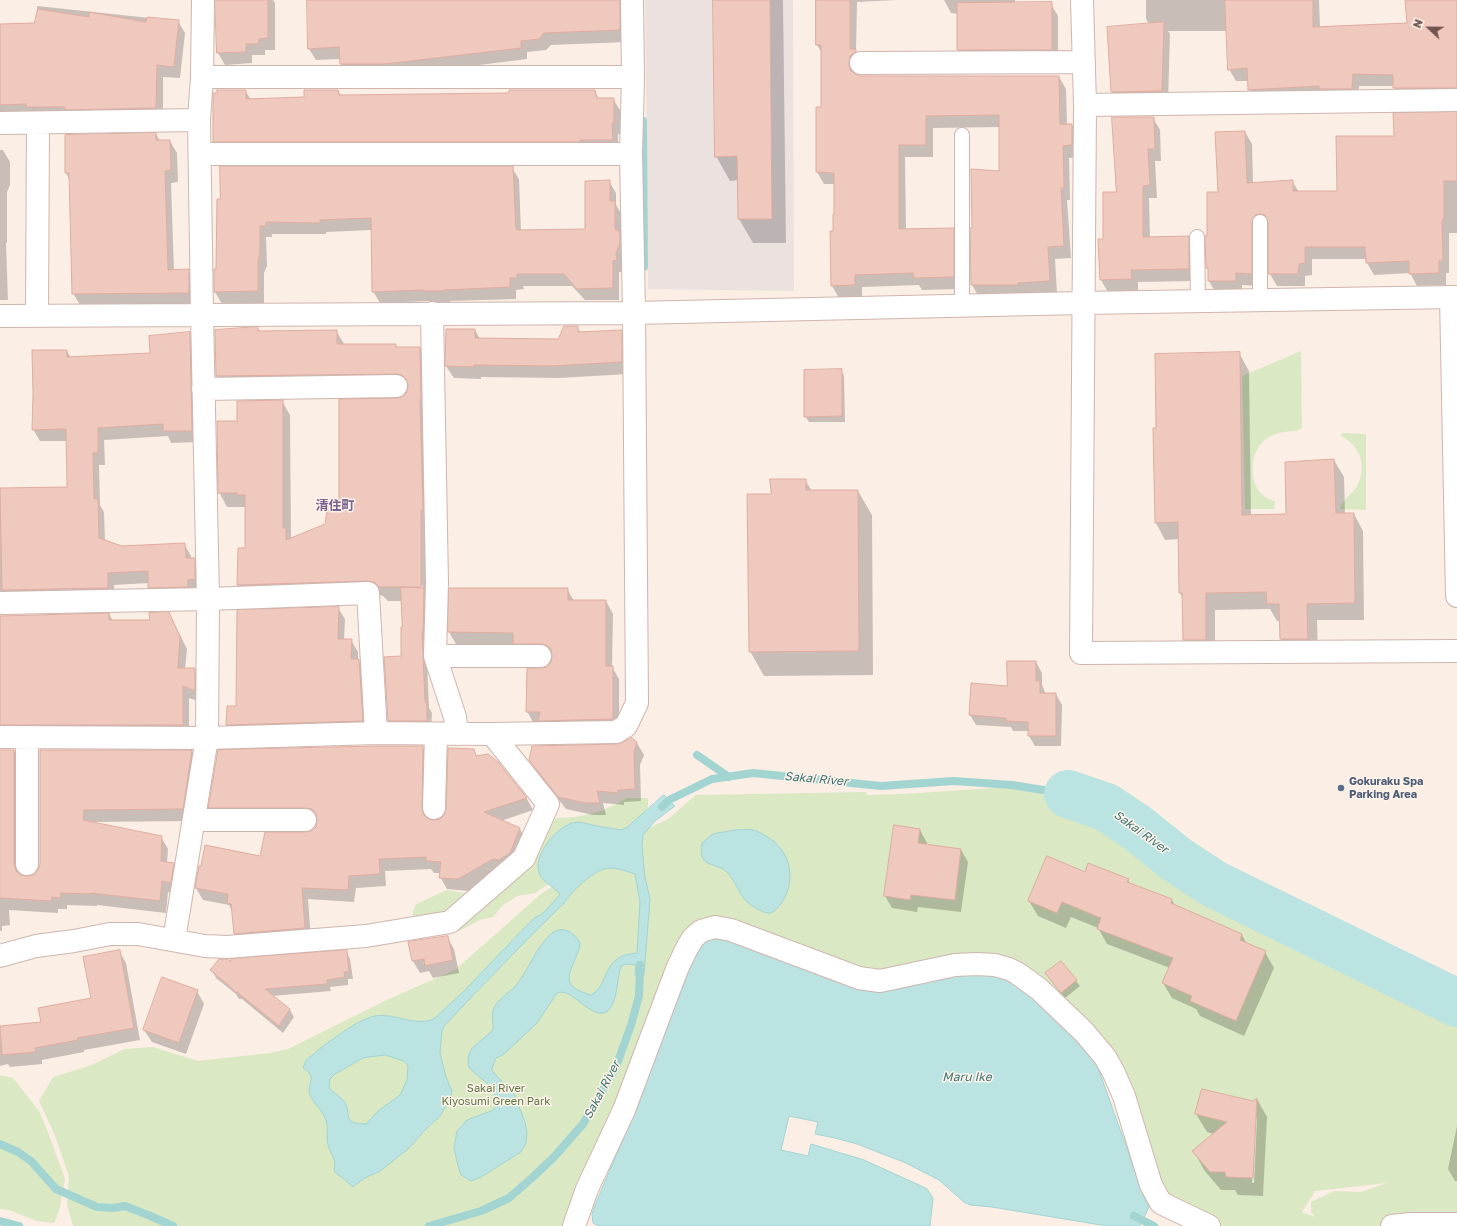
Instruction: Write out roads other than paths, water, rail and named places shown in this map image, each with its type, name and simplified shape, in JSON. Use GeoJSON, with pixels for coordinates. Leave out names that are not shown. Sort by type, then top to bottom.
{"type":"FeatureCollection","features":[{"type":"Feature","properties":{"kind":"street"},"geometry":{"type":"LineString","coordinates":[[174,940],[207,738],[208,599],[199,120],[202,77],[203,0]]}},
{"type":"Feature","properties":{"kind":"street"},"geometry":{"type":"LineString","coordinates":[[0,737],[207,738],[376,733],[492,734],[616,732],[626,726],[637,703],[634,312],[631,154],[633,77],[632,0]]}},
{"type":"Feature","properties":{"kind":"street"},"geometry":{"type":"LineString","coordinates":[[1082,0],[1085,105],[1082,303],[1081,653],[1457,651]]}},
{"type":"Feature","properties":{"kind":"street"},"geometry":{"type":"LineString","coordinates":[[860,63],[1084,62]]}},
{"type":"Feature","properties":{"kind":"street"},"geometry":{"type":"LineString","coordinates":[[202,77],[633,77]]}},
{"type":"Feature","properties":{"kind":"street"},"geometry":{"type":"LineString","coordinates":[[1085,105],[1457,100]]}},
{"type":"Feature","properties":{"kind":"street"},"geometry":{"type":"LineString","coordinates":[[0,123],[199,120]]}},
{"type":"Feature","properties":{"kind":"street"},"geometry":{"type":"LineString","coordinates":[[37,316],[38,122]]}},
{"type":"Feature","properties":{"kind":"street"},"geometry":{"type":"LineString","coordinates":[[200,154],[631,154]]}},
{"type":"Feature","properties":{"kind":"street"},"geometry":{"type":"LineString","coordinates":[[0,316],[634,312],[1454,297],[1457,596]]}},
{"type":"Feature","properties":{"kind":"street"},"geometry":{"type":"LineString","coordinates":[[432,313],[437,583],[435,656],[455,717],[458,734]]}},
{"type":"Feature","properties":{"kind":"street"},"geometry":{"type":"LineString","coordinates":[[203,388],[396,386]]}},
{"type":"Feature","properties":{"kind":"street"},"geometry":{"type":"LineString","coordinates":[[0,603],[208,599],[368,593],[376,733]]}},
{"type":"Feature","properties":{"kind":"street"},"geometry":{"type":"LineString","coordinates":[[435,656],[540,656]]}},
{"type":"Feature","properties":{"kind":"street"},"geometry":{"type":"LineString","coordinates":[[434,808],[436,734]]}},
{"type":"Feature","properties":{"kind":"street"},"geometry":{"type":"LineString","coordinates":[[0,956],[36,946],[110,934],[138,934],[205,946],[227,947],[366,936],[450,922],[524,858],[548,804],[492,734]]}},
{"type":"Feature","properties":{"kind":"street"},"geometry":{"type":"LineString","coordinates":[[27,737],[27,864]]}},
{"type":"Feature","properties":{"kind":"street"},"geometry":{"type":"LineString","coordinates":[[194,820],[305,820]]}},
{"type":"Feature","properties":{"kind":"street"},"geometry":{"type":"LineString","coordinates":[[574,1226],[587,1189],[624,1110],[674,976],[687,948],[693,938],[701,931],[715,927],[731,930],[859,978],[880,981],[954,965],[977,964],[996,965],[1017,973],[1044,994],[1084,1032],[1105,1056],[1124,1096],[1151,1185],[1161,1203],[1209,1226]]}},
{"type":"Feature","properties":{"kind":"street"},"geometry":{"type":"LineString","coordinates":[[1392,1226],[1417,1224],[1457,1224]]}},
{"type":"Feature","properties":{"kind":"lane"},"geometry":{"type":"LineString","coordinates":[[962,135],[962,305]]}},
{"type":"Feature","properties":{"kind":"lane"},"geometry":{"type":"LineString","coordinates":[[1260,222],[1260,300]]}},
{"type":"Feature","properties":{"kind":"lane"},"geometry":{"type":"LineString","coordinates":[[1197,237],[1198,301]]}},
{"type":"Feature","properties":{"kind":"water"},"geometry":{"type":"Polygon","coordinates":[[[664,795],[675,806],[655,821],[643,835],[642,847],[645,877],[650,899],[644,975],[635,975],[636,965],[627,964],[621,966],[615,997],[611,1007],[605,1012],[599,1013],[593,1011],[566,993],[557,993],[537,1023],[503,1055],[496,1058],[492,1071],[514,1094],[525,1122],[527,1133],[526,1143],[521,1152],[481,1177],[471,1181],[461,1175],[454,1148],[457,1131],[467,1120],[495,1108],[498,1099],[488,1084],[469,1068],[469,1054],[473,1047],[493,1029],[492,1013],[497,1003],[522,978],[538,950],[550,934],[557,930],[565,930],[572,933],[579,940],[580,947],[571,968],[569,980],[574,988],[591,995],[599,988],[612,964],[618,958],[637,953],[640,902],[635,874],[608,868],[599,871],[588,878],[515,951],[444,1026],[442,1031],[440,1053],[446,1077],[452,1091],[449,1101],[440,1116],[408,1149],[380,1171],[363,1179],[353,1187],[334,1171],[334,1160],[327,1142],[326,1120],[309,1093],[311,1078],[308,1072],[303,1068],[306,1060],[343,1032],[357,1023],[371,1017],[379,1015],[420,1022],[435,1018],[464,991],[528,924],[536,917],[541,915],[559,896],[560,894],[542,878],[538,868],[539,859],[543,851],[555,834],[562,828],[577,822],[620,830],[626,828],[664,795]],[[385,1055],[363,1058],[335,1074],[330,1079],[329,1088],[343,1100],[350,1120],[353,1122],[366,1124],[378,1111],[400,1095],[407,1080],[408,1066],[404,1061],[385,1055]]]}},
{"type":"Feature","properties":{"kind":"water"},"geometry":{"type":"Polygon","coordinates":[[[735,830],[754,830],[760,833],[773,841],[786,857],[789,866],[789,886],[786,896],[772,913],[759,910],[747,902],[733,879],[724,869],[709,864],[702,857],[702,843],[713,834],[735,830]]]}},
{"type":"Feature","properties":{"kind":"water","name":"Maru Ike"},"geometry":{"type":"Polygon","coordinates":[[[714,933],[854,985],[950,972],[1010,976],[1051,1010],[1096,1062],[1149,1207],[1140,1226],[1107,1226],[992,1207],[970,1205],[964,1202],[939,1180],[906,1163],[857,1144],[815,1134],[818,1122],[789,1116],[781,1150],[808,1156],[811,1144],[864,1160],[927,1189],[933,1198],[930,1226],[599,1226],[593,1223],[592,1214],[595,1205],[632,1118],[685,970],[707,936],[714,933]]]}},
{"type":"Feature","properties":{"kind":"waterway"},"geometry":{"type":"LineString","coordinates":[[643,121],[644,267]]}},
{"type":"Feature","properties":{"kind":"waterway"},"geometry":{"type":"LineString","coordinates":[[697,755],[729,777]]}},
{"type":"Feature","properties":{"kind":"waterway","name":"Sakai River"},"geometry":{"type":"LineString","coordinates":[[662,807],[669,800],[712,779],[753,773],[881,786],[954,781],[1012,785],[1068,794]]}},
{"type":"Feature","properties":{"kind":"waterway","name":"Sakai River"},"geometry":{"type":"LineString","coordinates":[[1068,794],[1106,807],[1136,827],[1176,859],[1214,884],[1457,1003]]}},
{"type":"Feature","properties":{"kind":"waterway","name":"Sakai River"},"geometry":{"type":"LineString","coordinates":[[429,1226],[481,1211],[509,1198],[554,1157],[583,1124],[616,1067],[631,1025],[639,996],[640,965]]}},
{"type":"Feature","properties":{"kind":"waterway","name":"Sakai River"},"geometry":{"type":"LineString","coordinates":[[0,1144],[18,1152],[31,1161],[56,1189],[97,1207],[113,1208],[125,1206],[173,1226]]}},
{"type":"Feature","properties":{"kind":"waterway"},"geometry":{"type":"LineString","coordinates":[[1134,1216],[1154,1226]]}},
{"type":"Feature","properties":{"kind":"waterway"},"geometry":{"type":"LineString","coordinates":[[0,1221],[19,1226]]}},
{"type":"Feature","properties":{"kind":"place","name":"Gokuraku Spa Parking Area"},"geometry":{"type":"Point","coordinates":[1341,788]}},
{"type":"Feature","properties":{"kind":"district","name":"清住町"},"geometry":{"type":"Point","coordinates":[335,506]}},
{"type":"Feature","properties":{"kind":"park label","name":"Sakai River Kiyosumi Green Park"},"geometry":{"type":"Point","coordinates":[496,1095]}}]}
